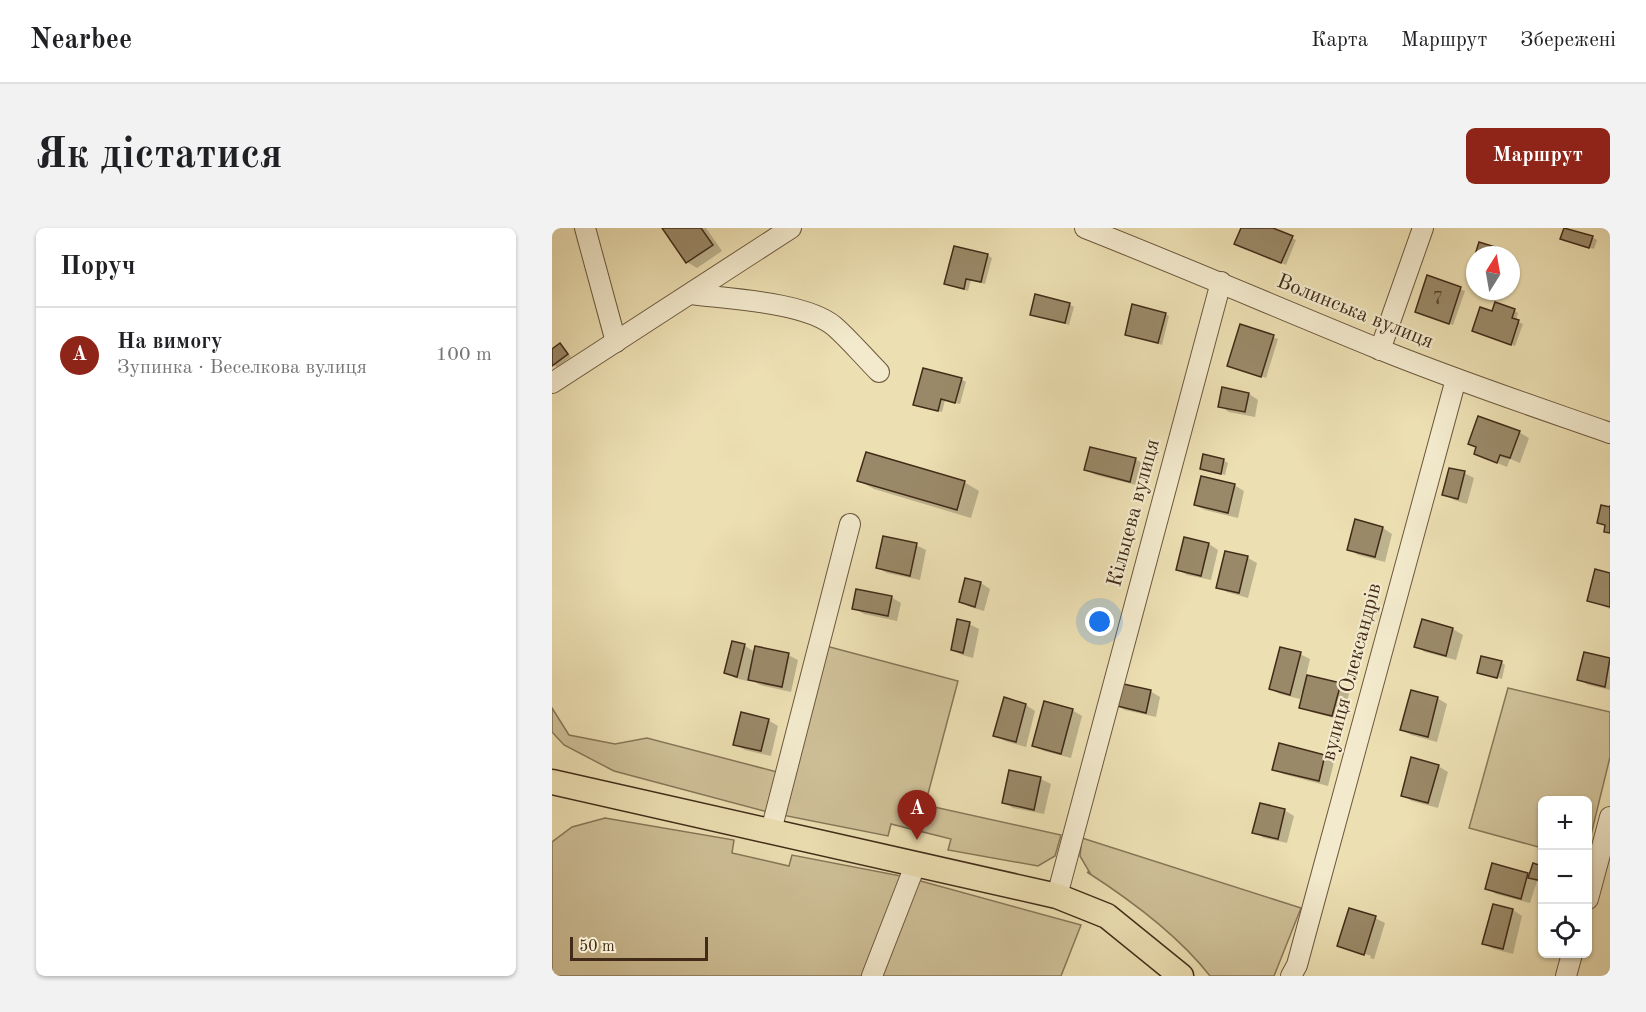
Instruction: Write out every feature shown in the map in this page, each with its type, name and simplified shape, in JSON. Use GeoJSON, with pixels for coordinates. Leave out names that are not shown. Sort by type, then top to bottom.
{"type":"FeatureCollection","features":[{"type":"Feature","properties":{"kind":"main road"},"geometry":{"type":"LineString","coordinates":[[552,782],[1057,896],[1107,916],[1181,976]]}},
{"type":"Feature","properties":{"kind":"street"},"geometry":{"type":"LineString","coordinates":[[585,228],[616,342]]}},
{"type":"Feature","properties":{"kind":"street"},"geometry":{"type":"LineString","coordinates":[[552,383],[791,228]]}},
{"type":"Feature","properties":{"kind":"street","name":"Волинська вулиця"},"geometry":{"type":"LineString","coordinates":[[1085,228],[1221,282],[1380,350],[1610,433]]}},
{"type":"Feature","properties":{"kind":"street"},"geometry":{"type":"LineString","coordinates":[[1380,350],[1423,228]]}},
{"type":"Feature","properties":{"kind":"street","name":"Кільцева вулиця"},"geometry":{"type":"LineString","coordinates":[[1057,896],[1221,282]]}},
{"type":"Feature","properties":{"kind":"street"},"geometry":{"type":"LineString","coordinates":[[691,294],[786,307],[812,315],[832,325],[879,372]]}},
{"type":"Feature","properties":{"kind":"street","name":"вулиця Олександрів"},"geometry":{"type":"LineString","coordinates":[[1291,976],[1297,965],[1456,379]]}},
{"type":"Feature","properties":{"kind":"street"},"geometry":{"type":"LineString","coordinates":[[771,831],[850,524]]}},
{"type":"Feature","properties":{"kind":"street"},"geometry":{"type":"LineString","coordinates":[[1592,881],[1610,817]]}},
{"type":"Feature","properties":{"kind":"street"},"geometry":{"type":"LineString","coordinates":[[872,976],[916,863]]}},
{"type":"Feature","properties":{"kind":"street"},"geometry":{"type":"LineString","coordinates":[[1566,976],[1571,958]]}},
{"type":"Feature","properties":{"kind":"shaded area"},"geometry":{"type":"Polygon","coordinates":[[[826,646],[958,681],[925,805],[1061,835],[1055,856],[1038,866],[948,850],[951,839],[891,824],[888,836],[782,815],[826,646]]]}},
{"type":"Feature","properties":{"kind":"shaded area"},"geometry":{"type":"Polygon","coordinates":[[[1508,688],[1610,712],[1610,757],[1592,831],[1592,796],[1538,796],[1538,847],[1469,828],[1508,688]]]}},
{"type":"Feature","properties":{"kind":"shaded area"},"geometry":{"type":"Polygon","coordinates":[[[552,708],[569,735],[615,744],[647,738],[777,772],[768,812],[614,771],[564,745],[552,732],[552,708]]]}},
{"type":"Feature","properties":{"kind":"shaded area"},"geometry":{"type":"Polygon","coordinates":[[[605,818],[734,840],[732,853],[789,866],[792,855],[901,876],[863,976],[552,976],[552,842],[572,827],[605,818]]]}},
{"type":"Feature","properties":{"kind":"shaded area"},"geometry":{"type":"Polygon","coordinates":[[[1082,838],[1301,908],[1274,976],[1210,976],[1184,947],[1153,919],[1087,872],[1090,873],[1080,856],[1082,838]]]}},
{"type":"Feature","properties":{"kind":"shaded area"},"geometry":{"type":"Polygon","coordinates":[[[917,880],[1081,925],[1061,976],[882,976],[917,880]]]}},
{"type":"Feature","properties":{"kind":"building"},"geometry":{"type":"Polygon","coordinates":[[[662,228],[701,228],[713,245],[686,263],[662,228]]]}},
{"type":"Feature","properties":{"kind":"building"},"geometry":{"type":"Polygon","coordinates":[[[1241,228],[1273,228],[1293,236],[1281,263],[1234,244],[1241,228]]]}},
{"type":"Feature","properties":{"kind":"building"},"geometry":{"type":"Polygon","coordinates":[[[1564,228],[1593,236],[1589,248],[1560,239],[1564,228]]]}},
{"type":"Feature","properties":{"kind":"building"},"geometry":{"type":"Polygon","coordinates":[[[1479,242],[1492,246],[1478,246],[1479,242]]]}},
{"type":"Feature","properties":{"kind":"building"},"geometry":{"type":"Polygon","coordinates":[[[954,246],[988,254],[981,282],[966,279],[964,289],[944,284],[954,246]]]}},
{"type":"Feature","properties":{"kind":"building"},"geometry":{"type":"Polygon","coordinates":[[[1427,275],[1461,287],[1449,324],[1415,312],[1427,275]]]}},
{"type":"Feature","properties":{"kind":"building"},"geometry":{"type":"Polygon","coordinates":[[[1035,294],[1070,303],[1065,323],[1030,315],[1035,294]]]}},
{"type":"Feature","properties":{"kind":"building"},"geometry":{"type":"Polygon","coordinates":[[[1495,302],[1515,309],[1512,318],[1519,320],[1511,345],[1472,331],[1480,307],[1492,311],[1495,302]]]}},
{"type":"Feature","properties":{"kind":"building"},"geometry":{"type":"Polygon","coordinates":[[[1132,304],[1166,313],[1158,343],[1125,335],[1132,304]]]}},
{"type":"Feature","properties":{"kind":"building"},"geometry":{"type":"Polygon","coordinates":[[[1240,324],[1274,335],[1261,377],[1227,366],[1240,324]]]}},
{"type":"Feature","properties":{"kind":"building"},"geometry":{"type":"Polygon","coordinates":[[[560,343],[568,354],[552,366],[552,349],[560,343]]]}},
{"type":"Feature","properties":{"kind":"building"},"geometry":{"type":"Polygon","coordinates":[[[923,368],[962,378],[955,403],[941,399],[938,411],[913,405],[923,368]]]}},
{"type":"Feature","properties":{"kind":"building"},"geometry":{"type":"Polygon","coordinates":[[[1222,387],[1249,393],[1245,412],[1218,407],[1222,387]]]}},
{"type":"Feature","properties":{"kind":"building"},"geometry":{"type":"Polygon","coordinates":[[[1478,416],[1520,431],[1510,458],[1500,455],[1497,463],[1474,454],[1476,447],[1468,444],[1478,416]]]}},
{"type":"Feature","properties":{"kind":"building"},"geometry":{"type":"Polygon","coordinates":[[[1090,447],[1136,458],[1130,482],[1084,470],[1090,447]]]}},
{"type":"Feature","properties":{"kind":"building"},"geometry":{"type":"Polygon","coordinates":[[[866,452],[965,481],[957,510],[857,481],[866,452]]]}},
{"type":"Feature","properties":{"kind":"building"},"geometry":{"type":"Polygon","coordinates":[[[1203,454],[1224,459],[1221,474],[1200,469],[1203,454]]]}},
{"type":"Feature","properties":{"kind":"building"},"geometry":{"type":"Polygon","coordinates":[[[1449,468],[1465,471],[1458,499],[1442,495],[1449,468]]]}},
{"type":"Feature","properties":{"kind":"building"},"geometry":{"type":"Polygon","coordinates":[[[1201,476],[1235,484],[1228,513],[1194,505],[1201,476]]]}},
{"type":"Feature","properties":{"kind":"building"},"geometry":{"type":"Polygon","coordinates":[[[1601,505],[1610,507],[1610,533],[1604,532],[1605,525],[1597,523],[1601,505]]]}},
{"type":"Feature","properties":{"kind":"building"},"geometry":{"type":"Polygon","coordinates":[[[1355,519],[1383,527],[1375,557],[1347,550],[1355,519]]]}},
{"type":"Feature","properties":{"kind":"building"},"geometry":{"type":"Polygon","coordinates":[[[883,536],[917,543],[910,576],[876,568],[883,536]]]}},
{"type":"Feature","properties":{"kind":"building"},"geometry":{"type":"Polygon","coordinates":[[[1184,537],[1209,543],[1201,576],[1176,570],[1184,537]]]}},
{"type":"Feature","properties":{"kind":"building"},"geometry":{"type":"Polygon","coordinates":[[[1225,551],[1248,556],[1239,593],[1216,588],[1225,551]]]}},
{"type":"Feature","properties":{"kind":"building"},"geometry":{"type":"Polygon","coordinates":[[[1595,569],[1610,573],[1610,607],[1587,601],[1595,569]]]}},
{"type":"Feature","properties":{"kind":"building"},"geometry":{"type":"Polygon","coordinates":[[[965,578],[981,582],[975,607],[959,602],[965,578]]]}},
{"type":"Feature","properties":{"kind":"building"},"geometry":{"type":"Polygon","coordinates":[[[856,589],[892,596],[888,616],[852,609],[856,589]]]}},
{"type":"Feature","properties":{"kind":"building"},"geometry":{"type":"Polygon","coordinates":[[[957,619],[970,622],[963,653],[951,650],[957,619]]]}},
{"type":"Feature","properties":{"kind":"building"},"geometry":{"type":"Polygon","coordinates":[[[1422,619],[1453,628],[1446,656],[1414,647],[1422,619]]]}},
{"type":"Feature","properties":{"kind":"building"},"geometry":{"type":"Polygon","coordinates":[[[732,641],[745,644],[737,677],[724,673],[732,641]]]}},
{"type":"Feature","properties":{"kind":"building"},"geometry":{"type":"Polygon","coordinates":[[[755,646],[789,653],[782,687],[748,680],[755,646]]]}},
{"type":"Feature","properties":{"kind":"building"},"geometry":{"type":"Polygon","coordinates":[[[1280,647],[1301,652],[1290,695],[1269,689],[1280,647]]]}},
{"type":"Feature","properties":{"kind":"building"},"geometry":{"type":"Polygon","coordinates":[[[1584,652],[1610,658],[1605,687],[1577,680],[1584,652]]]}},
{"type":"Feature","properties":{"kind":"building"},"geometry":{"type":"Polygon","coordinates":[[[1481,656],[1502,661],[1497,678],[1477,673],[1481,656]]]}},
{"type":"Feature","properties":{"kind":"building"},"geometry":{"type":"Polygon","coordinates":[[[1307,675],[1341,683],[1332,716],[1299,708],[1307,675]]]}},
{"type":"Feature","properties":{"kind":"building"},"geometry":{"type":"Polygon","coordinates":[[[1119,683],[1151,690],[1146,713],[1113,705],[1119,683]]]}},
{"type":"Feature","properties":{"kind":"building"},"geometry":{"type":"Polygon","coordinates":[[[1411,690],[1438,697],[1428,737],[1400,730],[1411,690]]]}},
{"type":"Feature","properties":{"kind":"building"},"geometry":{"type":"Polygon","coordinates":[[[1004,697],[1026,704],[1016,742],[993,736],[1004,697]]]}},
{"type":"Feature","properties":{"kind":"building"},"geometry":{"type":"Polygon","coordinates":[[[1044,701],[1073,709],[1061,754],[1032,746],[1044,701]]]}},
{"type":"Feature","properties":{"kind":"building"},"geometry":{"type":"Polygon","coordinates":[[[741,712],[769,719],[761,751],[733,745],[741,712]]]}},
{"type":"Feature","properties":{"kind":"building"},"geometry":{"type":"Polygon","coordinates":[[[1279,743],[1325,755],[1319,781],[1272,770],[1279,743]]]}},
{"type":"Feature","properties":{"kind":"building"},"geometry":{"type":"Polygon","coordinates":[[[1411,757],[1439,765],[1428,803],[1401,796],[1411,757]]]}},
{"type":"Feature","properties":{"kind":"building"},"geometry":{"type":"Polygon","coordinates":[[[1009,770],[1041,777],[1034,810],[1002,803],[1009,770]]]}},
{"type":"Feature","properties":{"kind":"building"},"geometry":{"type":"Polygon","coordinates":[[[1260,803],[1285,809],[1278,839],[1252,833],[1260,803]]]}},
{"type":"Feature","properties":{"kind":"building"},"geometry":{"type":"Polygon","coordinates":[[[1492,863],[1528,873],[1521,899],[1485,889],[1492,863]]]}},
{"type":"Feature","properties":{"kind":"building"},"geometry":{"type":"Polygon","coordinates":[[[1533,863],[1538,865],[1538,880],[1528,878],[1533,863]]]}},
{"type":"Feature","properties":{"kind":"building"},"geometry":{"type":"Polygon","coordinates":[[[1493,904],[1513,909],[1503,949],[1482,944],[1493,904]]]}},
{"type":"Feature","properties":{"kind":"building"},"geometry":{"type":"Polygon","coordinates":[[[1349,908],[1376,916],[1364,955],[1337,946],[1349,908]]]}},
{"type":"Feature","properties":{"kind":"place","name":"На вимогу"},"geometry":{"type":"Point","coordinates":[917,840]}}]}
